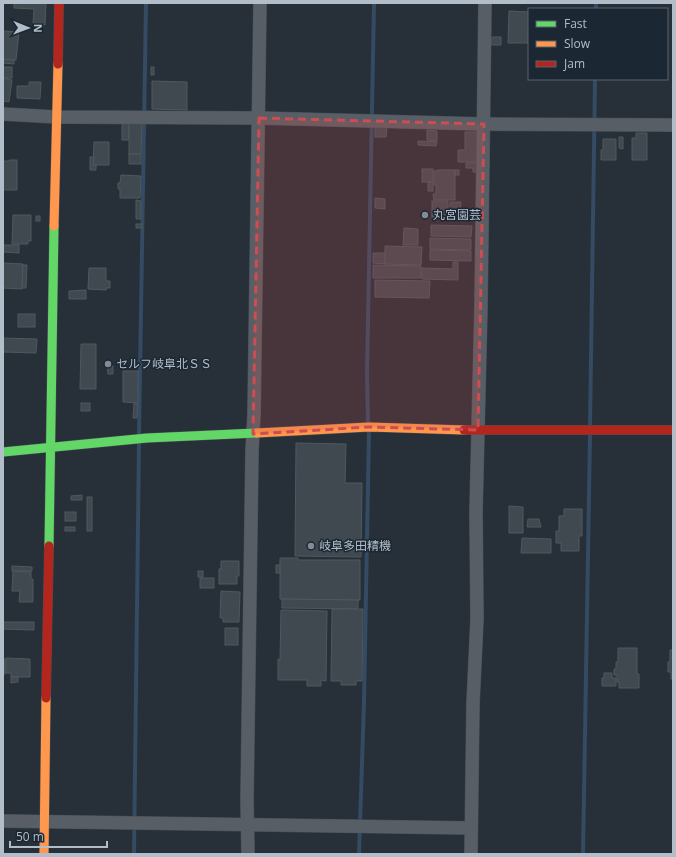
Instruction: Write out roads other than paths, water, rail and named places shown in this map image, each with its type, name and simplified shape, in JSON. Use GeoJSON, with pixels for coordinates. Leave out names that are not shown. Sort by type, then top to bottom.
{"type":"FeatureCollection","features":[{"type":"Feature","properties":{"kind":"street"},"geometry":{"type":"LineString","coordinates":[[44,854],[59,3]]}},
{"type":"Feature","properties":{"kind":"street"},"geometry":{"type":"LineString","coordinates":[[248,854],[247,824],[252,434],[254,414],[260,3]]}},
{"type":"Feature","properties":{"kind":"street"},"geometry":{"type":"LineString","coordinates":[[471,854],[477,619],[478,430],[485,3]]}},
{"type":"Feature","properties":{"kind":"street"},"geometry":{"type":"LineString","coordinates":[[3,114],[56,117],[259,118],[484,124],[673,125]]}},
{"type":"Feature","properties":{"kind":"street"},"geometry":{"type":"LineString","coordinates":[[3,452],[147,438],[252,434],[369,427],[478,430],[673,430]]}},
{"type":"Feature","properties":{"kind":"street"},"geometry":{"type":"LineString","coordinates":[[3,821],[471,828]]}},
{"type":"Feature","properties":{"kind":"waterway"},"geometry":{"type":"LineString","coordinates":[[139,435],[146,3]]}},
{"type":"Feature","properties":{"kind":"waterway"},"geometry":{"type":"LineString","coordinates":[[368,423],[367,374],[374,3]]}},
{"type":"Feature","properties":{"kind":"waterway"},"geometry":{"type":"LineString","coordinates":[[596,3],[596,8]]}},
{"type":"Feature","properties":{"kind":"waterway"},"geometry":{"type":"LineString","coordinates":[[590,427],[595,80]]}},
{"type":"Feature","properties":{"kind":"waterway"},"geometry":{"type":"LineString","coordinates":[[359,854],[364,702],[369,431]]}},
{"type":"Feature","properties":{"kind":"waterway"},"geometry":{"type":"LineString","coordinates":[[583,854],[590,435]]}},
{"type":"Feature","properties":{"kind":"waterway"},"geometry":{"type":"LineString","coordinates":[[134,854],[139,443]]}},
{"type":"Feature","properties":{"kind":"place","name":"丸宮園芸"},"geometry":{"type":"Point","coordinates":[425,215]}},
{"type":"Feature","properties":{"kind":"place","name":"セルフ岐阜北ＳＳ"},"geometry":{"type":"Point","coordinates":[108,364]}},
{"type":"Feature","properties":{"kind":"place","name":"岐阜多田精機"},"geometry":{"type":"Point","coordinates":[311,546]}}]}
